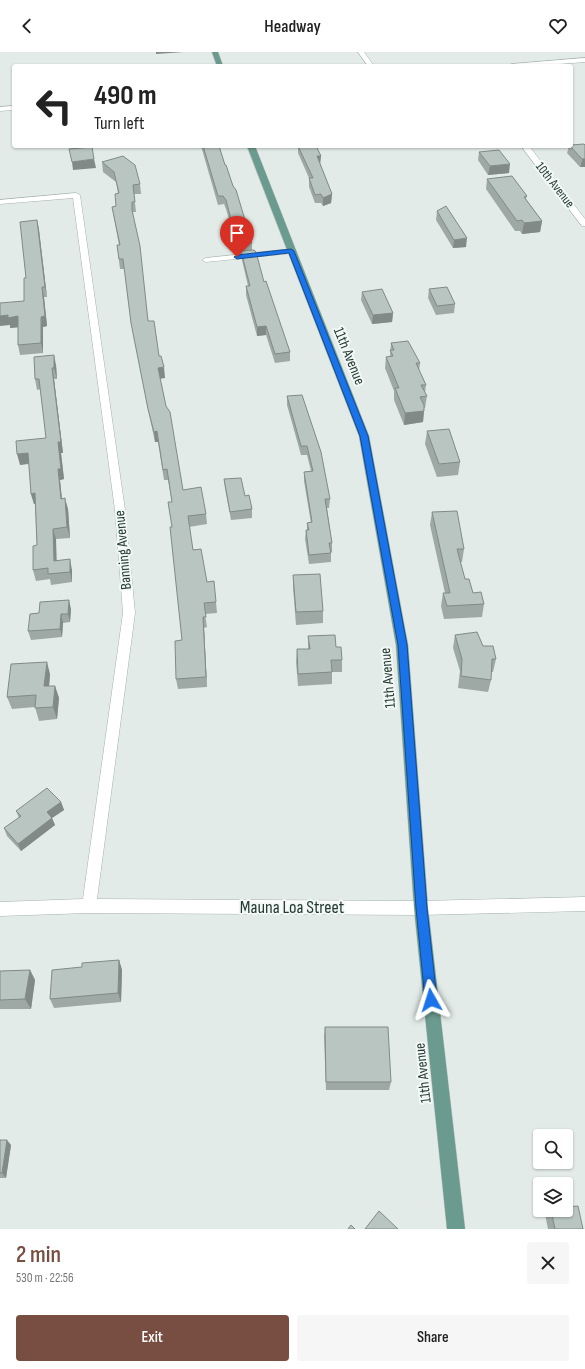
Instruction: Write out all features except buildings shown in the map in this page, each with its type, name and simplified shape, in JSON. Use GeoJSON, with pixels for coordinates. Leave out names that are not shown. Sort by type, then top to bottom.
{"type":"FeatureCollection","features":[{"type":"Feature","properties":{"kind":"main road"},"geometry":{"type":"LineString","coordinates":[[215,52],[219,64]]}},
{"type":"Feature","properties":{"kind":"main road","name":"11th Avenue"},"geometry":{"type":"LineString","coordinates":[[252,148],[364,436],[402,645],[421,908],[456,1229]]}},
{"type":"Feature","properties":{"kind":"street"},"geometry":{"type":"LineString","coordinates":[[361,52],[370,64]]}},
{"type":"Feature","properties":{"kind":"street"},"geometry":{"type":"LineString","coordinates":[[540,64],[584,61]]}},
{"type":"Feature","properties":{"kind":"street"},"geometry":{"type":"LineString","coordinates":[[0,109],[12,108]]}},
{"type":"Feature","properties":{"kind":"street","name":"10th Avenue"},"geometry":{"type":"LineString","coordinates":[[527,148],[585,224]]}},
{"type":"Feature","properties":{"kind":"street","name":"Banning Avenue"},"geometry":{"type":"LineString","coordinates":[[0,202],[76,195],[120,510],[129,612],[89,906]]}},
{"type":"Feature","properties":{"kind":"street"},"geometry":{"type":"LineString","coordinates":[[206,260],[291,251]]}},
{"type":"Feature","properties":{"kind":"street","name":"Mauna Loa Street"},"geometry":{"type":"LineString","coordinates":[[0,909],[89,906],[421,908],[585,904]]}},
{"type":"Feature","properties":{"kind":"route"},"geometry":{"type":"LineString","coordinates":[[237,257],[291,251],[364,436],[402,645],[421,908],[431,1000]]}}]}
